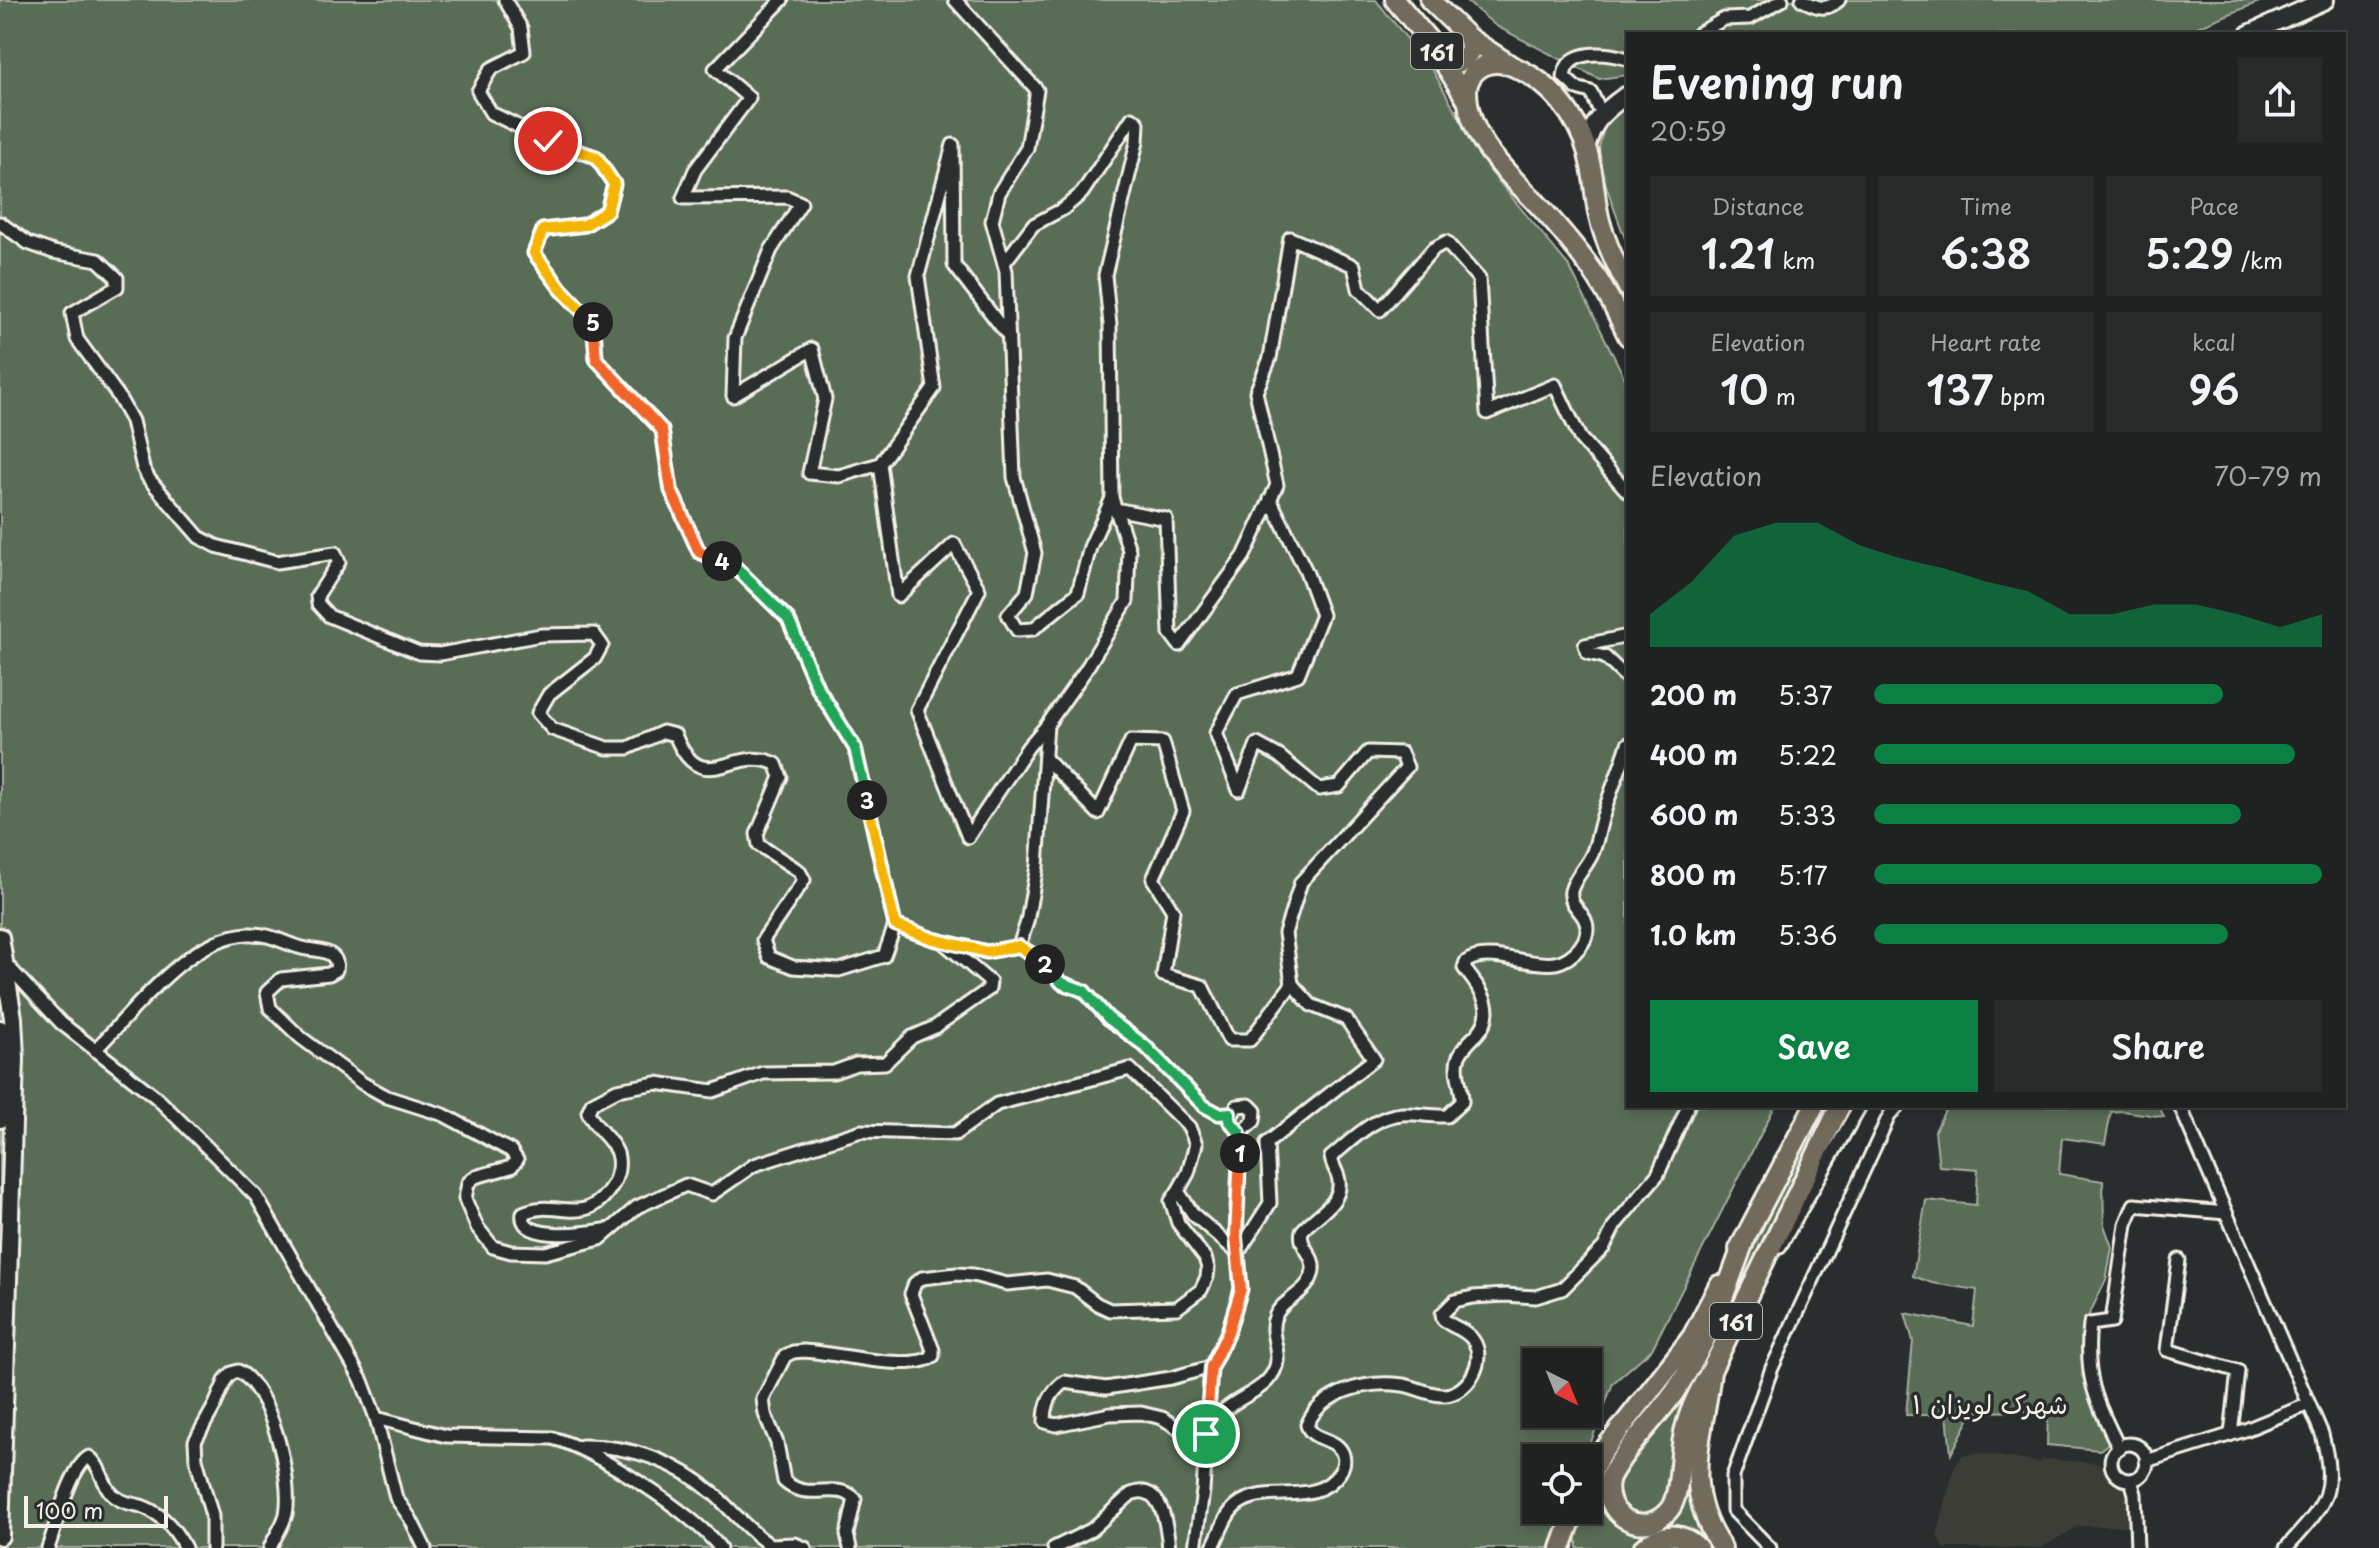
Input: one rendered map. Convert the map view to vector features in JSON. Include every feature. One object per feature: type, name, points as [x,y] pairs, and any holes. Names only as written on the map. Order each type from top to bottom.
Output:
[{"type":"main road","name":"161","points":[[1395,0],[1444,62],[1470,106]]},
{"type":"main road","name":"161","points":[[1430,0],[1469,38],[1509,64]]},
{"type":"main road","points":[[2253,32],[2325,0]]},
{"type":"main road","points":[[1444,62],[1464,60],[1470,51],[1469,38]]},
{"type":"main road","points":[[1626,283],[1599,219],[1586,148],[1559,99],[1509,64],[1481,66],[1472,75],[1467,89],[1479,135],[1497,163],[1541,208],[1587,263],[1626,332]]},
{"type":"main road","points":[[1573,120],[1626,96]]},
{"type":"main road","points":[[1586,148],[1594,124],[1602,112],[1626,97]]},
{"type":"main road","points":[[0,937],[6,964],[15,1058],[0,1536]]},
{"type":"main road","points":[[0,1029],[0,1119]]},
{"type":"main road","name":"161","points":[[1602,1452],[1692,1337],[1813,1108]]},
{"type":"main road","name":"161","points":[[1722,1548],[1710,1527],[1697,1482],[1698,1437],[1708,1400],[1711,1371],[1839,1108]]},
{"type":"main road","points":[[1711,1371],[1687,1421],[1673,1505],[1654,1522],[1640,1525],[1623,1519],[1610,1502],[1610,1477],[1674,1392],[1702,1347],[1720,1312],[1744,1241]]},
{"type":"main road","points":[[1561,1548],[1571,1524]]},
{"type":"main road","points":[[1572,1548],[1575,1524]]},
{"type":"main road","points":[[1643,1548],[1659,1536],[1675,1535],[1684,1537],[1698,1548]]},
{"type":"street","points":[[0,223],[28,243],[53,252],[98,260],[117,278],[117,287],[72,313],[77,339],[117,394],[132,421],[143,468],[149,479],[199,537],[216,546],[277,562],[335,553],[339,562],[317,596],[318,604],[329,616],[419,653],[440,654],[541,635],[594,634],[602,645],[595,658],[549,694],[538,713],[552,729],[607,748],[628,748],[663,732],[675,735],[690,762],[706,769],[762,758],[776,764],[781,777],[757,834],[759,845],[799,871],[804,880],[763,940],[769,957],[793,967],[839,970],[884,956],[895,925],[855,748],[817,687],[788,619],[734,566],[699,552],[671,490],[662,430],[596,359],[594,324],[561,289],[534,253],[543,230],[585,225],[607,211],[614,184],[596,157],[548,141],[491,113],[478,91],[491,69],[524,52],[521,28],[505,0]]},
{"type":"street","points":[[782,0],[715,69],[749,98],[695,170],[683,198],[787,197],[801,203],[771,250],[735,338],[733,396],[812,349],[825,399],[809,473],[839,476],[880,464],[934,388],[918,276],[953,145],[954,265],[1009,337]]},
{"type":"street","points":[[955,0],[1037,90],[1027,148],[999,193],[992,221],[1004,263],[1014,477],[1035,553],[1027,593],[1008,615],[1017,630],[1033,629],[1078,593],[1090,547],[1113,504]]},
{"type":"street","points":[[1701,32],[1724,19],[1750,18],[1782,0]]},
{"type":"street","points":[[1802,0],[1818,8],[1827,8],[1839,0]]},
{"type":"street","points":[[1598,107],[1591,92],[1568,82],[1564,77],[1565,70],[1570,62],[1594,53],[1626,58]]},
{"type":"street","points":[[880,464],[898,596],[954,544],[979,590],[917,710],[968,837],[1028,747],[1085,671],[1127,601],[1129,550],[1113,504],[1110,325],[1105,275],[1137,142],[1138,123],[1132,118],[1082,193],[1063,209],[1033,225],[1004,263]]},
{"type":"street","points":[[1113,504],[1166,519],[1170,633],[1179,645],[1244,556],[1277,485],[1256,392],[1270,358],[1290,238],[1354,266],[1359,289],[1380,310],[1433,249],[1446,242],[1479,279],[1487,413],[1555,385],[1580,438],[1626,490]]},
{"type":"street","points":[[1238,1253],[1270,1203],[1267,1143],[1374,1059],[1346,1019],[1311,1005],[1292,984],[1285,933],[1301,882],[1407,767],[1401,753],[1368,752],[1339,786],[1319,789],[1279,756],[1257,744],[1239,790],[1216,733],[1237,694],[1298,675],[1322,615],[1306,571],[1270,499]]},
{"type":"street","points":[[1626,636],[1585,645],[1588,653],[1605,657],[1626,677]]},
{"type":"street","points":[[1019,946],[1027,922],[1037,866],[1047,725]]},
{"type":"street","points":[[1045,758],[1098,813],[1131,741],[1163,742],[1183,811],[1153,879],[1173,911],[1163,975],[1202,986],[1229,1040],[1250,1040],[1292,984]]},
{"type":"street","points":[[1211,1367],[1190,1374],[1106,1388],[1064,1382],[1054,1390],[1045,1412],[1045,1422],[1056,1425],[1110,1414],[1141,1413],[1162,1418],[1196,1439],[1206,1434],[1227,1408],[1258,1389],[1276,1366],[1275,1315],[1307,1284],[1313,1267],[1309,1253],[1301,1243],[1302,1231],[1336,1199],[1340,1188],[1331,1157],[1375,1122],[1399,1114],[1447,1116],[1462,1102],[1456,1067],[1459,1055],[1481,1030],[1488,1010],[1483,992],[1464,968],[1466,962],[1480,955],[1526,962],[1558,962],[1568,959],[1581,946],[1585,920],[1577,912],[1571,890],[1593,853],[1626,752]]},
{"type":"street","points":[[895,925],[987,952],[1019,946],[1043,961],[1062,983],[1084,991],[1108,1018],[1145,1046],[1204,1106],[1219,1114],[1230,1113]]},
{"type":"street","points":[[95,1050],[178,965],[207,946],[249,934],[275,936],[301,948],[327,951],[335,958],[336,970],[329,974],[281,979],[267,992],[270,1008],[300,1037],[362,1083],[387,1097],[444,1115],[511,1151],[517,1160],[511,1167],[475,1177],[468,1183],[465,1199],[477,1227],[493,1247],[511,1252],[545,1253],[600,1239],[637,1207],[686,1185],[712,1194],[754,1165],[861,1131],[955,1134],[997,1104],[1130,1069],[1189,1127],[1196,1144],[1188,1173],[1171,1201],[1174,1216],[1205,1258],[1207,1277],[1201,1290],[1177,1308],[1110,1310],[1075,1287],[1047,1280],[1007,1284],[973,1275],[933,1276],[915,1283],[911,1294],[933,1350],[929,1360],[887,1361],[804,1351],[785,1356],[763,1399],[765,1414],[777,1443],[784,1481],[804,1492],[837,1491],[852,1495],[855,1499],[847,1534],[850,1548]]},
{"type":"street","points":[[611,1229],[558,1234],[533,1230],[524,1225],[522,1219],[523,1213],[531,1209],[562,1212],[586,1209],[612,1185],[617,1174],[618,1155],[591,1119],[588,1112],[592,1103],[617,1090],[656,1083],[713,1091],[763,1073],[834,1072],[856,1064],[885,1063],[912,1037],[935,1027],[989,989],[990,982],[979,971],[940,940]]},
{"type":"street","points":[[6,964],[61,1023],[157,1098],[256,1196],[362,1381],[376,1418],[396,1498],[425,1548]]},
{"type":"street","points":[[1195,1548],[1203,1491],[1211,1367],[1228,1332],[1241,1289],[1236,1237],[1240,1133],[1229,1120],[1230,1113],[1237,1106],[1249,1105],[1255,1111],[1254,1121],[1240,1133]]},
{"type":"street","points":[[1212,1548],[1236,1505],[1251,1498],[1312,1492],[1335,1478],[1342,1469],[1342,1451],[1335,1443],[1309,1431],[1307,1425],[1317,1411],[1332,1399],[1354,1386],[1369,1383],[1406,1385],[1441,1395],[1460,1390],[1474,1373],[1478,1352],[1470,1335],[1443,1319],[1446,1308],[1455,1301],[1473,1297],[1536,1297],[1562,1289],[1604,1247],[1615,1225],[1658,1174],[1687,1108]]},
{"type":"street","points":[[1753,1286],[1795,1222],[1859,1108]]},
{"type":"street","points":[[1770,1548],[1733,1510],[1733,1476],[1772,1368],[1889,1116],[1896,1108]]},
{"type":"street","points":[[2181,1108],[2322,1434],[2331,1469],[2323,1506],[2286,1548]]},
{"type":"street","points":[[1178,1191],[1193,1214],[1238,1253]]},
{"type":"street","points":[[2119,1448],[2094,1396],[2087,1356],[2090,1324],[2112,1321],[2126,1224],[2134,1205],[2226,1213]]},
{"type":"street","points":[[2179,1260],[2167,1350],[2238,1371],[2231,1434]]},
{"type":"street","points":[[212,1548],[212,1516],[196,1459],[195,1441],[226,1379],[238,1371],[251,1381],[266,1404],[286,1484],[286,1514],[270,1548]]},
{"type":"street","points":[[2146,1461],[2231,1434],[2309,1404]]},
{"type":"street","points":[[376,1418],[446,1436],[552,1438],[577,1447],[691,1518],[720,1548]]},
{"type":"street","points":[[2131,1445],[2142,1450],[2146,1461],[2144,1471],[2131,1480],[2120,1478],[2112,1469],[2112,1457],[2119,1448],[2131,1445]]},
{"type":"street","points":[[577,1447],[603,1446],[661,1460],[704,1485],[770,1545],[795,1544],[805,1548]]},
{"type":"street","points":[[48,1548],[71,1485],[83,1461],[89,1457],[117,1498],[154,1511],[174,1529],[185,1548]]},
{"type":"street","points":[[2131,1480],[2135,1494],[2137,1548]]},
{"type":"street","points":[[1054,1548],[1091,1530],[1131,1494],[1140,1491],[1148,1493],[1159,1504],[1167,1523],[1169,1548]]},
{"type":"shaded area","points":[[1979,1453],[2041,1463],[2042,1459],[2097,1463],[2123,1484],[2132,1498],[2132,1526],[2078,1526],[2041,1548],[1944,1548],[1937,1536],[1954,1468],[1963,1455]]},
{"type":"green space","points":[[0,0],[1376,0],[1433,71],[1489,170],[1569,266],[1626,381],[1626,1108],[1774,1108],[1652,1349],[1613,1383],[1602,1412],[1602,1348],[1522,1348],[1522,1428],[1596,1428],[1590,1444],[1522,1444],[1522,1524],[1561,1524],[1553,1548],[0,1548]]},
{"type":"green space","points":[[1465,0],[2264,0],[2185,32],[1626,32],[1626,75],[1599,79],[1496,26]]},
{"type":"green space","points":[[1626,106],[1626,241],[1599,155],[1605,128]]},
{"type":"green space","points":[[1821,1108],[1831,1108],[1770,1234],[1672,1495],[1655,1517],[1621,1512],[1612,1491],[1738,1280]]},
{"type":"green space","points":[[1946,1108],[2160,1108],[2164,1117],[2111,1112],[2105,1144],[2062,1138],[2059,1174],[2103,1181],[2104,1225],[2112,1247],[2106,1280],[2088,1317],[2082,1375],[2111,1441],[2100,1450],[2047,1445],[2048,1411],[1973,1412],[1951,1454],[1947,1415],[1906,1415],[1913,1341],[1905,1313],[1973,1326],[1977,1290],[1932,1283],[1913,1276],[1926,1200],[1976,1205],[1978,1169],[1939,1166],[1935,1131]]},
{"type":"green space","points":[[1691,1350],[1605,1498],[1654,1527],[1692,1438],[1716,1548],[1705,1548],[1696,1539],[1638,1548],[1577,1548],[1579,1524],[1602,1524],[1602,1469],[1629,1427]]},
{"type":"district","name":"شهرک لویزان ۱","points":[[1990,1403]]},
{"type":"route","points":[[548,141],[596,157],[614,184],[607,211],[585,225],[543,230],[534,253],[561,289],[594,324],[596,359],[662,430],[671,490],[699,552],[734,566],[788,619],[817,687],[855,748],[895,925],[933,939],[987,952],[1019,946],[1043,961],[1062,983],[1084,991],[1120,1030],[1145,1046],[1204,1106],[1219,1114],[1230,1113],[1229,1120],[1240,1133],[1236,1237],[1241,1289],[1228,1332],[1211,1367],[1206,1434]]}]
